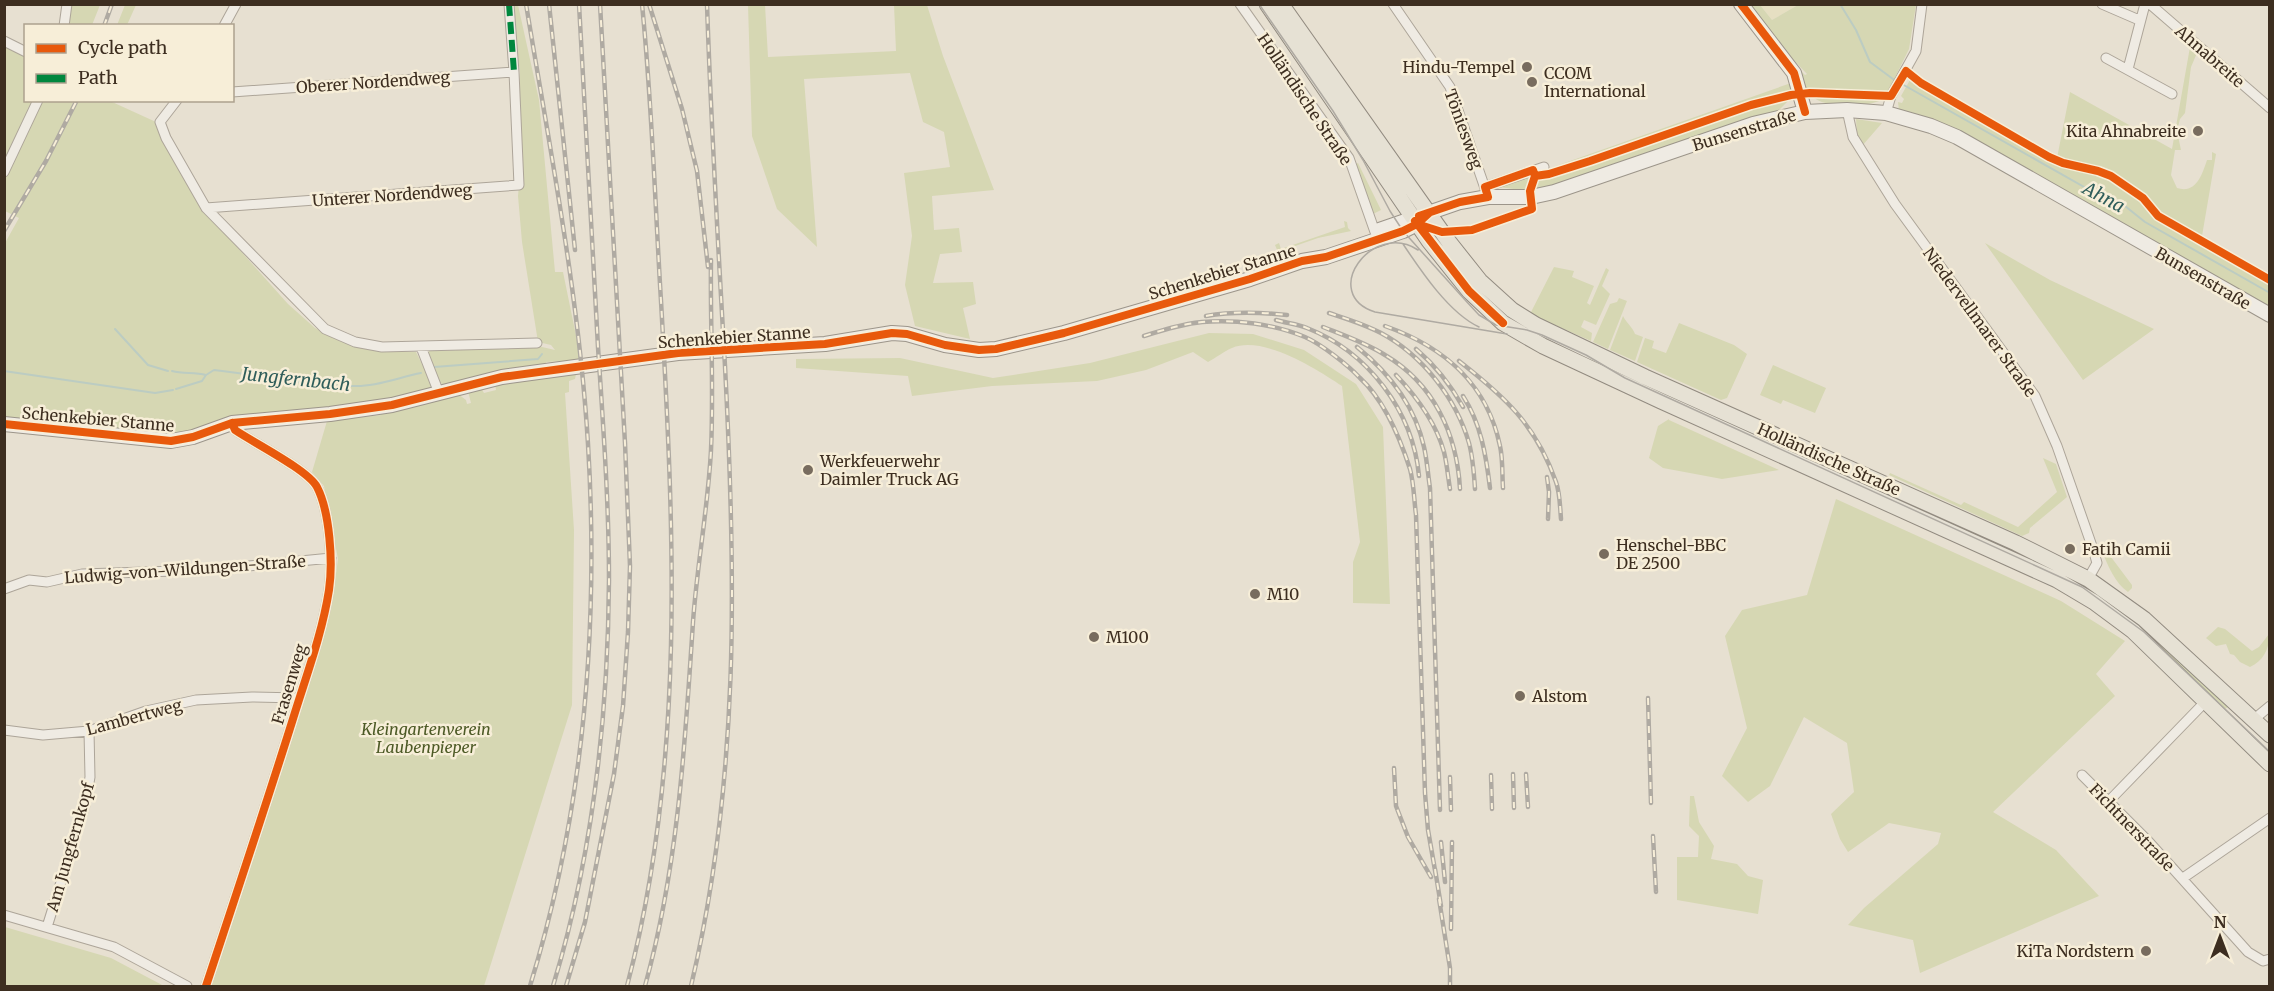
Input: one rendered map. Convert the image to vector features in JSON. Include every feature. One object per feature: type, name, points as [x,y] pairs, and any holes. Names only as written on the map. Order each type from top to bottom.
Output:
[{"type":"main road","name":"Holländische Straße","points":[[1267,4],[1415,222],[1469,291],[1497,318],[1517,333],[1661,401],[2057,580],[2094,602],[2133,631],[2270,764]]},
{"type":"main road","name":"Holländische Straße","points":[[1281,4],[1449,242],[1491,293],[1520,316],[1667,386],[2016,543],[2088,579],[2144,619],[2270,735]]},
{"type":"main road","points":[[2219,716],[2233,715],[2236,703]]},
{"type":"street","points":[[64,24],[67,4]]},
{"type":"street","points":[[225,24],[236,4]]},
{"type":"street","points":[[509,4],[514,72]]},
{"type":"street","name":"Holländische Straße","points":[[1240,4],[1349,159],[1375,232]]},
{"type":"street","name":"Töniesweg","points":[[1393,4],[1450,87],[1486,192]]},
{"type":"street","points":[[1741,4],[1794,73],[1805,112]]},
{"type":"street","points":[[1886,113],[1894,92],[1916,51],[1922,4]]},
{"type":"street","points":[[2102,4],[2139,20]]},
{"type":"street","points":[[2128,69],[2145,4]]},
{"type":"street","name":"Ahnabreite","points":[[2150,4],[2268,103]]},
{"type":"street","points":[[4,41],[24,51]]},
{"type":"street","points":[[2106,58],[2172,94]]},
{"type":"street","name":"Oberer Nordendweg","points":[[234,92],[514,72]]},
{"type":"street","name":"Unterer Nordendweg","points":[[206,208],[519,185],[514,72]]},
{"type":"street","points":[[4,172],[37,102]]},
{"type":"street","points":[[175,102],[160,122],[166,138],[206,208],[325,329],[335,335],[371,346],[421,347],[537,343]]},
{"type":"street","name":"Bunsenstraße","points":[[1486,192],[1517,198],[1545,195],[1753,124],[1805,112],[1847,110],[1886,113],[1931,126],[1963,140],[2270,315]]},
{"type":"street","name":"Niedervellmarer Straße","points":[[1847,110],[1853,137],[1895,204],[2035,396],[2056,446],[2097,562],[2088,579]]},
{"type":"street","name":"Bunsenstraße","points":[[1429,213],[1544,167]]},
{"type":"street","points":[[1415,222],[1429,213]]},
{"type":"street","name":"Schenkebier Stanne","points":[[1302,261],[1309,256],[1402,221],[1415,222]]},
{"type":"street","name":"Schenkebier Stanne","points":[[4,424],[171,441],[193,437],[232,423],[330,414],[392,405],[502,376],[678,353],[759,350],[825,344],[892,333],[908,334],[945,345],[979,350],[996,349],[1065,333],[1250,279],[1302,261],[1326,257],[1403,231],[1415,222]]},
{"type":"street","points":[[421,347],[439,393]]},
{"type":"street","points":[[254,443],[253,427],[259,420]]},
{"type":"street","name":"Frasenweg","points":[[206,987],[299,698],[328,591],[331,558],[328,528],[317,486],[307,475],[236,430],[232,423]]},
{"type":"street","name":"Ludwig-von-Wildungen-Straße","points":[[4,589],[29,580],[47,582],[82,574],[207,570],[331,558]]},
{"type":"street","name":"Lambertweg","points":[[4,730],[42,735],[89,731],[146,711],[196,700],[252,697],[299,698]]},
{"type":"street","points":[[2109,801],[2205,702]]},
{"type":"street","points":[[2253,720],[2270,706]]},
{"type":"street","name":"Am Jungfernkopf","points":[[47,927],[85,805],[90,777],[89,731]]},
{"type":"street","name":"Fichtnerstraße","points":[[2082,776],[2183,878],[2248,952],[2263,961],[2270,959]]},
{"type":"street","name":"Fichtnerstraße","points":[[2183,878],[2270,818]]},
{"type":"street","points":[[4,915],[114,947],[188,987]]},
{"type":"shaded area","points":[[1760,5],[1798,5],[1772,20]]},
{"type":"green space","points":[[65,5],[100,5],[92,24],[62,24]]},
{"type":"green space","points":[[125,5],[136,5],[127,24],[117,24]]},
{"type":"green space","points":[[510,5],[518,5],[539,100],[555,272],[563,272],[581,360],[546,362],[545,366],[444,385],[439,382],[429,355],[427,355],[429,351],[542,347],[555,350],[551,345],[538,342],[522,242],[516,127],[520,72]]},
{"type":"green space","points":[[748,5],[765,5],[768,57],[896,51],[894,5],[927,5],[943,56],[994,190],[932,196],[934,230],[959,228],[962,252],[940,254],[933,283],[973,282],[976,304],[963,308],[970,339],[915,326],[905,285],[912,236],[904,173],[950,167],[944,132],[923,122],[910,73],[804,79],[817,247],[777,209],[752,136]]},
{"type":"green space","points":[[1749,5],[1760,5],[1772,20],[1798,5],[1916,5],[1909,49],[1885,98],[1869,104],[1847,106],[1826,103],[1812,96],[1788,101],[1778,111],[1567,182],[1527,191],[1499,187],[1791,83],[1794,64],[1805,75],[1807,74],[1784,50]]},
{"type":"green space","points":[[4,40],[24,51],[24,102],[112,102],[156,122],[204,210],[288,304],[315,328],[331,336],[382,351],[416,352],[432,384],[430,390],[411,397],[176,433],[68,427],[56,422],[5,417],[5,243],[19,218],[5,211]]},
{"type":"green space","points":[[2190,47],[2197,53],[2191,67],[2185,113],[2180,119],[2177,131],[2181,150],[2175,150],[2171,175],[2177,188],[2184,189],[2194,186],[2207,160],[2212,160],[2212,152],[2216,154],[2202,236],[2159,214],[2136,190],[2112,174],[2057,158],[2070,92],[2172,149]]},
{"type":"green space","points":[[1911,78],[1919,85],[2017,142],[2062,165],[2110,178],[2134,193],[2157,218],[2269,283],[2269,311],[1899,111],[1898,102],[1902,103],[1904,99],[1901,96]]},
{"type":"green space","points":[[1856,119],[1882,123],[1862,146],[1857,136]]},
{"type":"green space","points":[[1358,163],[1381,210],[1373,214],[1356,164]]},
{"type":"green space","points":[[1344,221],[1347,222],[1351,231],[1318,238],[1278,252],[1275,245],[1279,243],[1281,249],[1345,227]]},
{"type":"green space","points":[[1985,243],[2050,280],[2154,329],[2083,380]]},
{"type":"green space","points":[[1554,267],[1574,271],[1572,277],[1594,286],[1587,303],[1590,305],[1606,268],[1609,270],[1602,286],[1610,294],[1596,325],[1584,320],[1581,327],[1592,333],[1591,341],[1530,314]]},
{"type":"green space","points":[[1619,298],[1627,301],[1608,349],[1593,342],[1610,304],[1617,302]]},
{"type":"green space","points":[[1623,316],[1635,334],[1643,337],[1635,361],[1610,350]]},
{"type":"green space","points":[[1679,323],[1734,345],[1747,354],[1727,398],[1721,400],[1637,362],[1645,338],[1654,341],[1652,348],[1666,353]]},
{"type":"green space","points":[[1209,333],[1253,334],[1304,350],[1356,384],[1383,427],[1390,604],[1353,603],[1353,562],[1360,542],[1342,386],[1304,363],[1274,350],[1245,345],[1229,349],[1208,362],[1193,352],[1146,370],[1097,381],[992,386],[912,396],[908,376],[796,368],[796,359],[900,358],[993,378],[1090,363]]},
{"type":"green space","points":[[1773,365],[1826,388],[1815,413],[1783,400],[1781,404],[1760,395]]},
{"type":"green space","name":"Kleingartenverein Laubenpieper","points":[[576,374],[575,379],[569,381],[569,392],[565,393],[574,530],[572,705],[484,986],[210,986],[265,822],[325,629],[335,581],[338,559],[324,486],[312,472],[327,421],[381,415],[381,413],[458,394],[466,400],[467,404],[471,403],[468,391],[481,388],[484,393],[496,390],[495,384]]},
{"type":"green space","points":[[1664,390],[2064,570],[2116,603],[2228,707],[2223,710],[2111,608],[1661,397]]},
{"type":"green space","points":[[1669,419],[1779,470],[1722,479],[1663,468],[1649,458],[1658,426]]},
{"type":"green space","points":[[2043,458],[2056,464],[2067,497],[2030,528],[2029,533],[2022,536],[1889,475],[1890,473],[1961,505],[1964,502],[2018,527],[2057,492]]},
{"type":"green space","points":[[1836,499],[2061,601],[2125,641],[2096,674],[2115,696],[1993,812],[2056,850],[2099,896],[1920,973],[1913,940],[1848,925],[1864,908],[1938,844],[1941,833],[1889,823],[1848,852],[1840,839],[1831,814],[1854,792],[1847,743],[1804,717],[1770,786],[1748,802],[1722,776],[1747,728],[1725,636],[1742,610],[1807,595]]},
{"type":"green space","points":[[2102,551],[2108,553],[2132,585],[2128,592],[2109,568]]},
{"type":"green space","points":[[2218,627],[2225,629],[2252,651],[2259,647],[2269,634],[2265,653],[2250,667],[2240,662],[2230,654],[2226,644],[2216,646],[2206,638]]},
{"type":"green space","points":[[1690,796],[1694,796],[1699,822],[1714,846],[1711,859],[1737,864],[1748,876],[1763,880],[1758,914],[1677,900],[1677,857],[1698,857],[1699,836],[1689,826]]},
{"type":"green space","points":[[5,927],[111,958],[164,986],[5,986]]},
{"type":"waterway","name":"Ahna","points":[[1840,4],[1856,30],[1870,62],[1897,82]]},
{"type":"waterway","name":"Ahna","points":[[1902,84],[2093,192],[2120,202],[2145,222],[2270,293]]},
{"type":"waterway","name":"Jungfernbach","points":[[115,329],[148,365],[168,371]]},
{"type":"waterway","name":"Jungfernbach","points":[[434,367],[538,359],[542,354]]},
{"type":"waterway","name":"Jungfernbach","points":[[172,371],[206,375],[214,370],[339,386],[365,386],[421,373]]},
{"type":"waterway","points":[[4,371],[155,393],[173,390]]},
{"type":"waterway","points":[[176,389],[202,381],[206,375]]},
{"type":"tram line","points":[[1259,4],[1333,111],[1403,231],[1479,315],[1496,325],[1542,335],[1586,355],[1625,378],[2082,587],[2144,632],[2270,752]]},
{"type":"tram line","points":[[1418,250],[1401,243],[1384,244],[1369,252],[1358,263],[1352,277],[1352,290],[1359,303],[1375,312],[1507,334]]},
{"type":"tram line","points":[[1403,244],[1447,302],[1468,321],[1479,327]]},
{"type":"railway","points":[[105,24],[112,4]]},
{"type":"railway","points":[[526,4],[571,278],[584,389],[591,512],[589,649],[575,786],[548,920],[530,986]]},
{"type":"railway","points":[[549,4],[575,250]]},
{"type":"railway","points":[[553,986],[578,886],[596,785],[608,631],[607,492],[579,4]]},
{"type":"railway","points":[[566,986],[585,922],[614,774],[623,706],[628,632],[630,566],[625,443],[600,4]]},
{"type":"railway","points":[[627,986],[646,902],[659,817],[667,732],[671,646],[672,560],[666,387],[651,116],[642,4]]},
{"type":"railway","points":[[649,4],[682,109],[697,171],[708,267]]},
{"type":"railway","points":[[691,986],[707,909],[719,832],[731,678],[729,444],[707,4]]},
{"type":"railway","points":[[4,231],[46,161],[76,102]]},
{"type":"railway","points":[[645,986],[673,851],[687,714],[695,601],[710,472],[711,260]]},
{"type":"railway","points":[[1206,316],[1246,312],[1287,315]]},
{"type":"railway","points":[[1329,313],[1368,327],[1396,342],[1435,379],[1456,410],[1463,426],[1469,443],[1475,489]]},
{"type":"railway","points":[[1276,320],[1303,327],[1329,339],[1368,368],[1384,387],[1408,429],[1419,476]]},
{"type":"railway","points":[[1144,336],[1187,324],[1215,321],[1241,322],[1293,332],[1319,345],[1349,367],[1369,387],[1391,420],[1410,469],[1414,492],[1425,793],[1428,830],[1436,876]]},
{"type":"railway","points":[[1385,326],[1426,345],[1444,357],[1460,370],[1473,386],[1494,424],[1501,451],[1503,488]]},
{"type":"railway","points":[[1323,327],[1378,351],[1417,380],[1440,412],[1448,430],[1454,449],[1460,489]]},
{"type":"railway","points":[[1357,347],[1379,367],[1399,391],[1420,432],[1425,452],[1430,488],[1440,810]]},
{"type":"railway","points":[[1416,349],[1442,376],[1463,407]]},
{"type":"railway","points":[[1459,361],[1505,400],[1529,428],[1556,482],[1561,519]]},
{"type":"railway","points":[[1396,375],[1431,420],[1444,452],[1450,489]]},
{"type":"railway","points":[[1463,396],[1482,440],[1490,488]]},
{"type":"railway","points":[[1547,477],[1548,519]]},
{"type":"railway","points":[[1648,698],[1651,803]]},
{"type":"railway","points":[[1394,768],[1396,806],[1408,837],[1431,877]]},
{"type":"railway","points":[[1513,774],[1514,808]]},
{"type":"railway","points":[[1526,774],[1528,807]]},
{"type":"railway","points":[[1491,775],[1492,809]]},
{"type":"railway","points":[[1450,777],[1451,810]]},
{"type":"railway","points":[[1653,836],[1656,892]]},
{"type":"railway","points":[[1441,842],[1445,882]]},
{"type":"railway","points":[[1451,929],[1452,842]]},
{"type":"railway","points":[[1435,869],[1441,906]]},
{"type":"railway","points":[[1439,899],[1450,968],[1450,986]]},
{"type":"marked path","points":[[509,4],[514,72]]},
{"type":"cycle path","points":[[1741,4],[1794,73],[1805,112]]},
{"type":"cycle path","points":[[1535,176],[1590,161],[1751,105],[1791,95],[1810,93],[1891,96],[1906,71],[1921,83],[2049,157],[2111,176],[2143,198],[2158,216],[2270,280]]},
{"type":"cycle path","points":[[1417,224],[1442,232],[1472,230],[1532,209],[1530,191],[1535,176],[1533,170],[1485,187],[1488,197],[1460,202],[1419,216]]},
{"type":"cycle path","points":[[4,424],[171,441],[193,437],[232,423],[330,414],[392,405],[502,377],[678,353],[825,344],[892,333],[907,334],[945,345],[979,350],[996,349],[1064,333],[1250,279],[1302,261],[1326,257],[1403,231],[1417,224],[1429,213]]},
{"type":"cycle path","points":[[1415,221],[1469,291],[1503,323]]},
{"type":"cycle path","points":[[206,986],[313,657],[326,607],[330,579],[328,523],[317,487],[312,480],[292,465],[235,430],[232,423]]},
{"type":"place","name":"Hindu-Tempel","points":[[1527,67]]},
{"type":"place","name":"CCOM International","points":[[1532,82]]},
{"type":"place","name":"Kita Ahnabreite","points":[[2198,131]]},
{"type":"place","name":"Werkfeuerwehr Daimler Truck AG","points":[[808,470]]},
{"type":"place","name":"Fatih Camii","points":[[2070,549]]},
{"type":"place","name":"Henschel-BBC DE 2500","points":[[1604,554]]},
{"type":"place","name":"M10","points":[[1255,594]]},
{"type":"place","name":"M100","points":[[1094,637]]},
{"type":"place","name":"Alstom","points":[[1520,696]]},
{"type":"place","name":"KiTa Nordstern","points":[[2146,951]]}]
